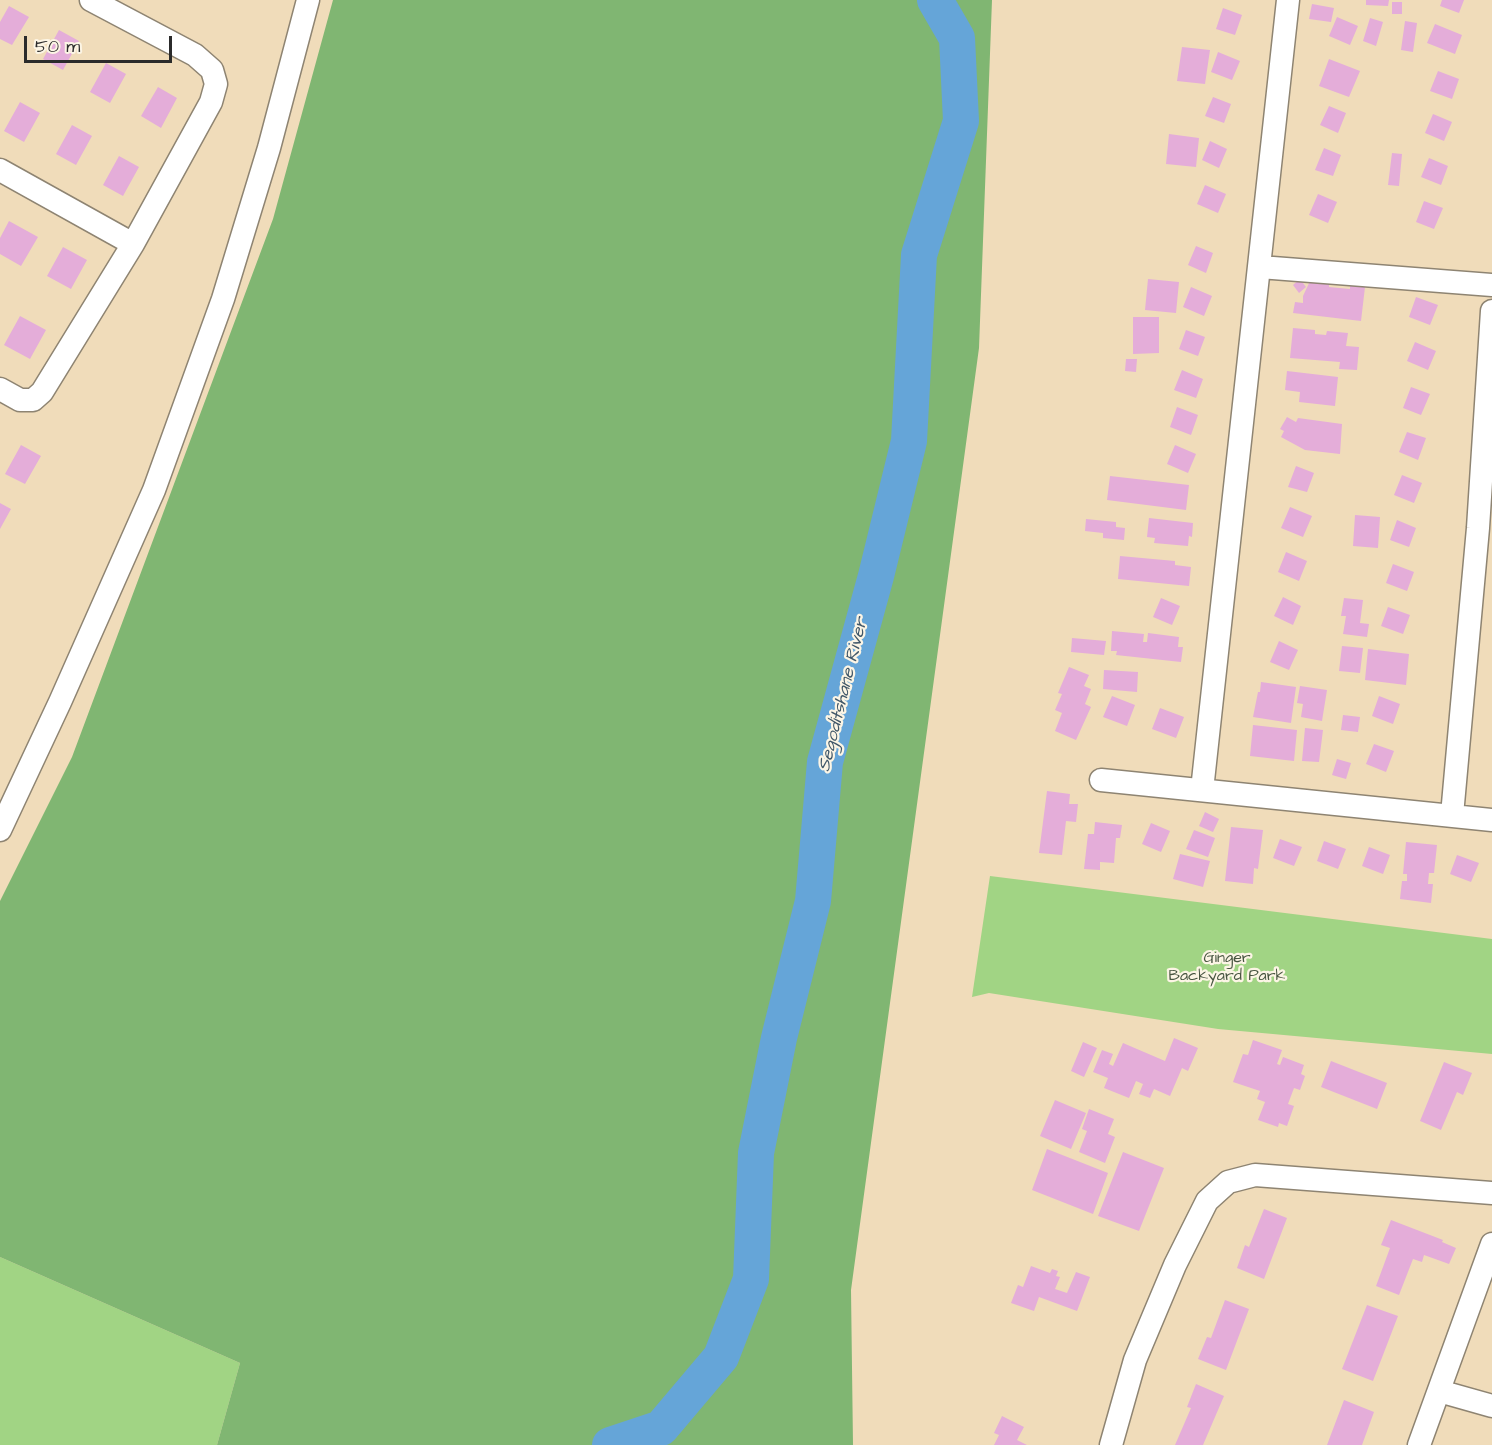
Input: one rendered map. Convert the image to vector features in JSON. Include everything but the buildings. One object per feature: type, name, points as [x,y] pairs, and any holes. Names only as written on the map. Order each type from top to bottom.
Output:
[{"type":"street","points":[[1,392],[20,400],[33,400],[42,392],[133,244],[211,102],[216,84],[212,70],[195,55],[91,0]]},
{"type":"street","points":[[0,830],[60,702],[154,490],[223,299],[269,148],[308,0]]},
{"type":"street","points":[[1202,790],[1288,0]]},
{"type":"street","points":[[0,170],[133,244]]},
{"type":"street","points":[[1260,267],[1492,285]]},
{"type":"street","points":[[1452,815],[1485,529],[1492,311]]},
{"type":"street","points":[[1101,780],[1492,820]]},
{"type":"street","points":[[1111,1445],[1135,1360],[1175,1265],[1207,1201],[1228,1182],[1255,1175],[1492,1193]]},
{"type":"street","points":[[1419,1445],[1492,1244]]},
{"type":"street","points":[[1439,1391],[1492,1406]]},
{"type":"green space","points":[[333,0],[992,0],[979,348],[851,1290],[853,1445],[217,1445],[240,1363],[0,1257],[0,901],[72,757],[273,219]]},
{"type":"green space","name":"Ginger Backyard Park","points":[[990,876],[1492,939],[1492,1054],[1218,1029],[989,993],[972,997]]},
{"type":"green space","points":[[0,1257],[240,1363],[217,1445],[0,1445]]},
{"type":"waterway","name":"Segoditshane River","points":[[610,1445],[661,1428],[721,1357],[751,1279],[756,1153],[779,1038],[813,901],[825,762],[876,576],[909,441],[919,255],[961,121],[957,38],[935,0]]}]
